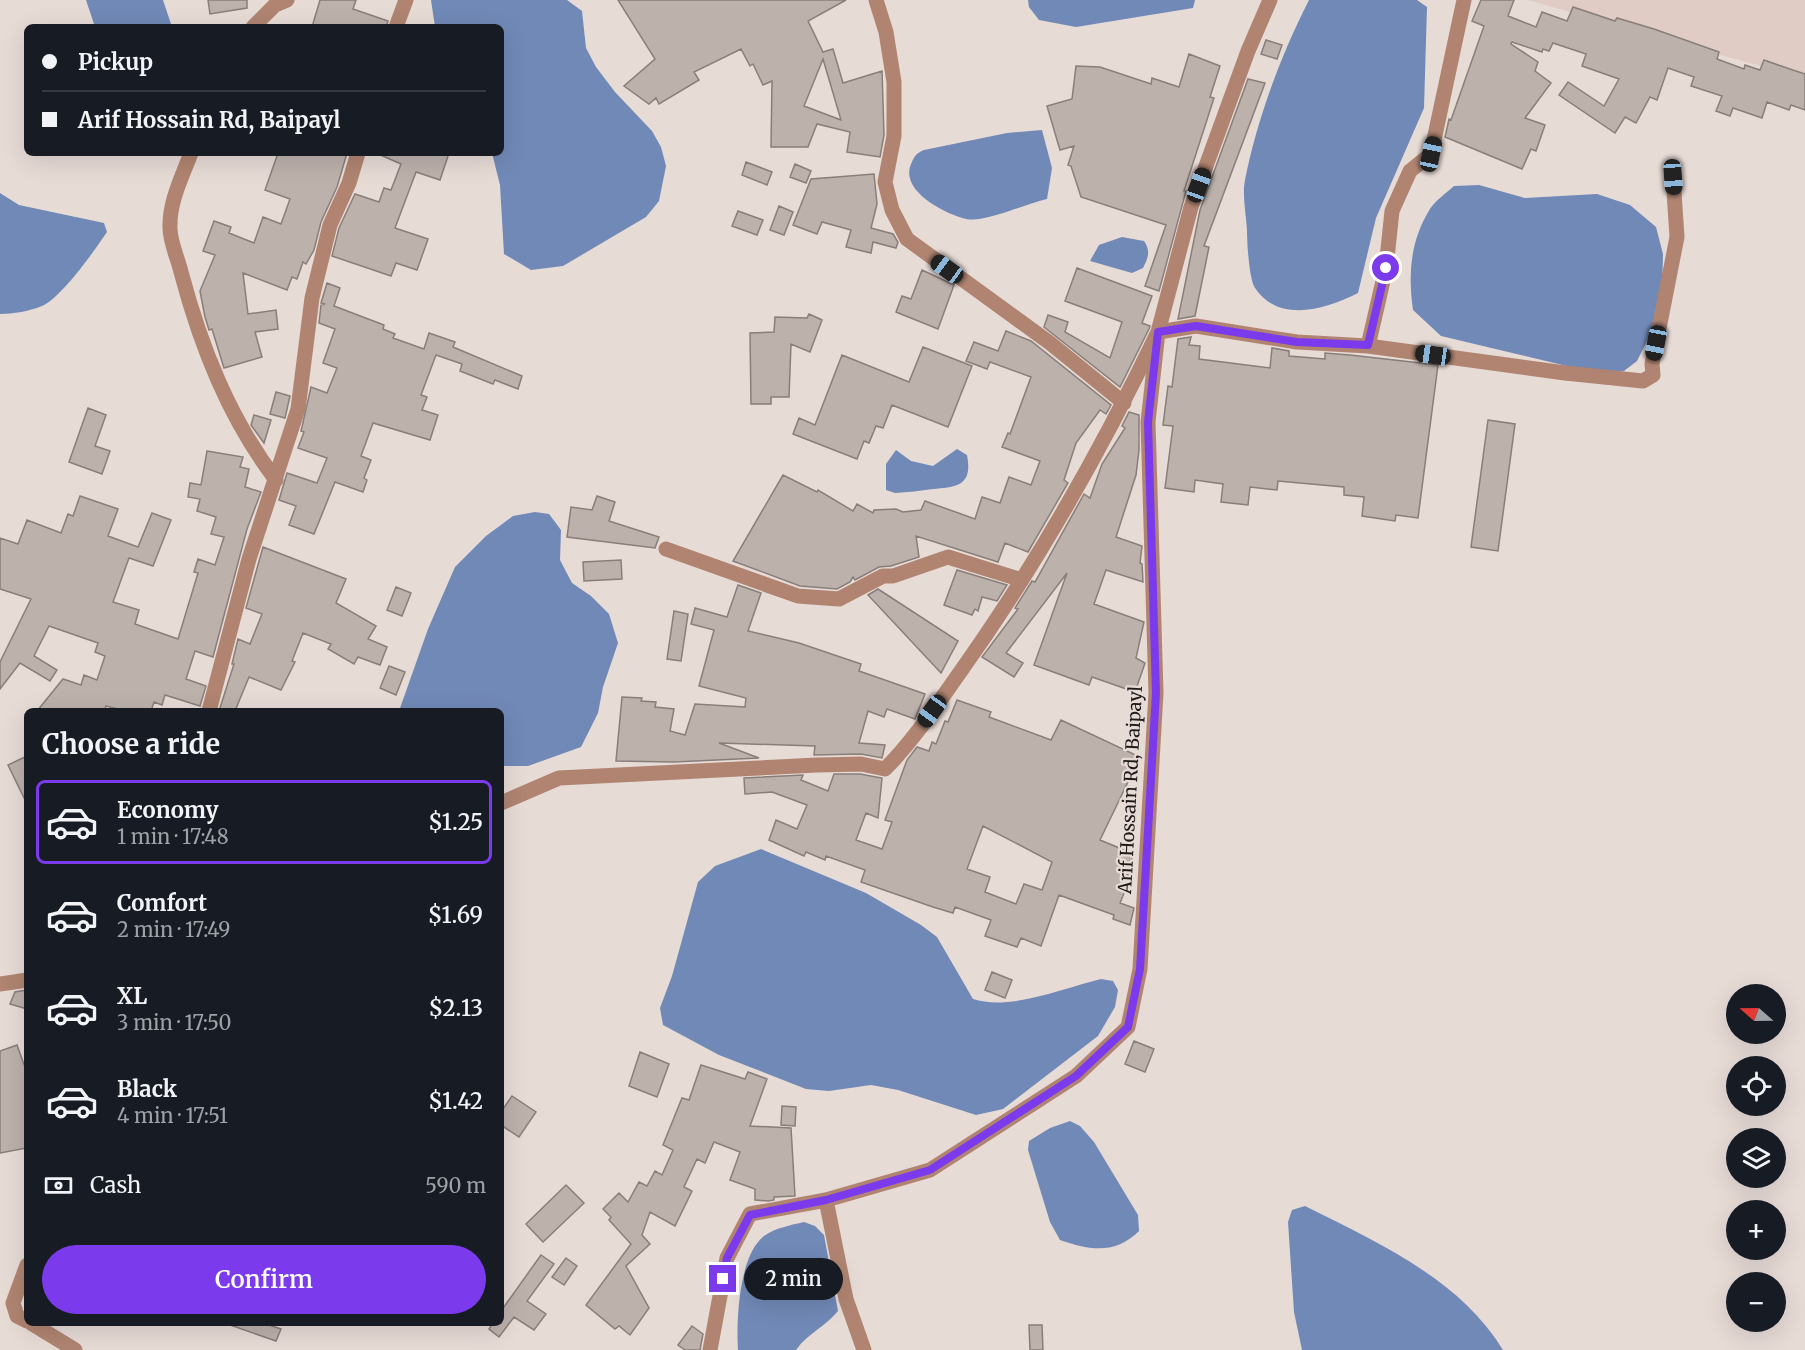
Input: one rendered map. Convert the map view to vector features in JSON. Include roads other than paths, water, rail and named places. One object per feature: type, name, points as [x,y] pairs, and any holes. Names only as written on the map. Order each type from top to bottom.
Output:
[{"type":"street","points":[[256,24],[275,5],[287,0]]},
{"type":"street","points":[[397,24],[406,0]]},
{"type":"street","points":[[876,0],[886,32],[894,82],[894,136],[885,182],[892,210],[907,239],[1050,343],[1124,403]]},
{"type":"street","name":"Arif Hossain Rd, Baipayl","points":[[710,1350],[727,1258],[750,1215],[826,1200],[930,1170],[1076,1076],[1128,1027],[1140,969],[1156,693],[1148,422],[1158,332],[1191,207],[1248,51],[1270,0]]},
{"type":"street","points":[[1368,345],[1386,268],[1392,212],[1410,171],[1431,154],[1464,0]]},
{"type":"street","points":[[189,156],[175,194],[170,229],[172,239],[187,293],[216,379],[249,443],[276,480]]},
{"type":"street","points":[[210,708],[249,560],[298,409],[312,298],[330,225],[349,183],[357,156]]},
{"type":"street","points":[[504,802],[559,778],[817,765],[861,764],[885,769],[907,746],[994,624],[1022,580],[1079,487],[1124,403],[1158,332],[1196,326],[1297,342],[1368,345],[1565,373],[1643,381],[1653,375],[1652,364],[1677,237],[1673,177]]},
{"type":"street","points":[[666,549],[798,596],[831,599],[850,595],[883,576],[893,576],[948,557],[1022,580]]},
{"type":"street","points":[[0,984],[24,980]]},
{"type":"street","points":[[826,1200],[846,1299],[864,1350]]},
{"type":"street","points":[[24,1273],[13,1303],[17,1316],[24,1320]]},
{"type":"street","points":[[36,1326],[75,1350]]},
{"type":"water","points":[[86,0],[163,0],[171,24],[94,24]]},
{"type":"water","points":[[431,0],[567,0],[582,11],[586,48],[596,67],[615,92],[652,131],[661,147],[666,166],[659,201],[646,217],[563,266],[531,270],[504,254],[500,185],[493,156],[504,156],[504,24],[435,24]]},
{"type":"water","points":[[1028,0],[1195,0],[1193,8],[1076,27],[1039,20],[1029,7]]},
{"type":"water","points":[[1309,0],[1417,0],[1427,7],[1424,108],[1376,218],[1358,293],[1318,308],[1290,310],[1265,299],[1253,283],[1248,251],[1244,186],[1256,134],[1271,88]]},
{"type":"water","points":[[1042,130],[1052,168],[1047,199],[993,216],[974,220],[966,219],[936,206],[917,191],[911,182],[909,172],[912,162],[916,154],[924,150],[1007,133]]},
{"type":"water","points":[[1479,185],[1525,198],[1597,194],[1630,205],[1656,227],[1663,254],[1662,291],[1651,333],[1637,361],[1624,371],[1606,372],[1571,367],[1441,336],[1413,310],[1412,258],[1423,221],[1435,203],[1454,186]]},
{"type":"water","points":[[0,193],[19,205],[104,223],[107,232],[77,273],[58,294],[42,306],[16,313],[0,314]]},
{"type":"water","points":[[1122,237],[1144,241],[1148,254],[1143,268],[1132,273],[1090,261],[1099,245]]},
{"type":"water","points":[[957,449],[967,455],[968,473],[965,479],[956,486],[895,493],[886,490],[886,464],[896,450],[911,461],[933,466]]},
{"type":"water","points":[[535,512],[549,514],[561,530],[560,560],[572,583],[591,596],[609,614],[618,643],[603,687],[598,713],[581,747],[528,766],[504,766],[504,708],[400,708],[428,629],[455,567],[486,536],[513,516]]},
{"type":"water","points":[[761,849],[866,893],[921,925],[937,937],[973,999],[988,1002],[1020,1000],[1101,979],[1113,981],[1118,990],[1115,1007],[1098,1036],[1003,1109],[976,1115],[898,1090],[871,1085],[829,1091],[806,1089],[719,1055],[663,1025],[660,1008],[672,976],[698,882],[715,866]]},
{"type":"water","points":[[1070,1121],[1080,1126],[1094,1142],[1138,1215],[1139,1231],[1121,1244],[1091,1248],[1060,1240],[1050,1222],[1028,1150],[1029,1141],[1050,1128]]},
{"type":"water","points":[[1305,1206],[1388,1249],[1440,1283],[1485,1325],[1503,1350],[1302,1350],[1294,1312],[1288,1222],[1292,1210]]},
{"type":"water","points":[[804,1222],[815,1226],[824,1235],[838,1311],[796,1350],[738,1350],[741,1289],[749,1258],[756,1245],[768,1233]]}]
